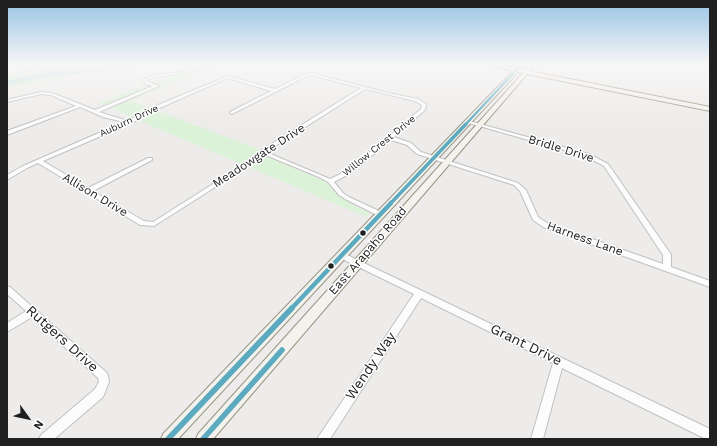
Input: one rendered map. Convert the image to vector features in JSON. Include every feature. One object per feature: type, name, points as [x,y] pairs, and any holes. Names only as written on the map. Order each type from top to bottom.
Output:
[{"type":"main road","name":"East Arapaho Road","points":[[168,439],[502,85]]},
{"type":"main road","name":"East Arapaho Road","points":[[203,439],[515,85]]},
{"type":"main road","points":[[604,85],[710,109]]},
{"type":"main road","points":[[610,85],[710,106]]},
{"type":"main road","points":[[400,193],[421,191]]},
{"type":"street","points":[[95,112],[158,86],[154,85]]},
{"type":"street","name":"Auburn Drive","points":[[7,178],[38,161],[210,85]]},
{"type":"street","name":"Auburn Drive","points":[[255,85],[276,91]]},
{"type":"street","name":"Willow Crest Drive","points":[[276,91],[288,85]]},
{"type":"street","name":"Willow Crest Drive","points":[[330,181],[349,172],[423,110],[424,105],[416,100],[352,85]]},
{"type":"street","name":"Meadowgate Drive","points":[[154,224],[248,164],[262,152],[364,88]]},
{"type":"street","points":[[232,113],[276,91]]},
{"type":"street","points":[[7,101],[41,93],[55,95],[95,112],[128,122]]},
{"type":"street","points":[[7,133],[80,106]]},
{"type":"street","name":"Bridle Drive","points":[[467,122],[587,155],[606,165],[667,255],[667,269]]},
{"type":"street","name":"Harness Lane","points":[[390,138],[409,144],[419,152],[516,184],[523,190],[535,218],[546,225],[710,284]]},
{"type":"street","points":[[262,152],[321,176],[330,181],[341,194],[347,198],[379,214]]},
{"type":"street","points":[[88,191],[150,159]]},
{"type":"street","name":"Allison Drive","points":[[38,161],[142,223],[154,224]]},
{"type":"street","name":"Grant Drive","points":[[342,255],[419,294],[710,435]]},
{"type":"street","name":"Rutgers Drive","points":[[7,289],[103,376],[104,382],[99,393],[45,439]]},
{"type":"street","name":"Wendy Way","points":[[323,439],[419,294]]},
{"type":"street","points":[[7,328],[32,312]]},
{"type":"street","points":[[537,439],[559,361]]},
{"type":"green space","points":[[7,85],[25,85],[7,88]]},
{"type":"green space","points":[[146,85],[170,85],[131,101],[261,150],[257,153],[323,180],[350,204],[370,213],[366,217],[98,103]]},
{"type":"transit line","points":[[168,439],[502,85]]},
{"type":"transit line","points":[[203,439],[282,350]]}]
